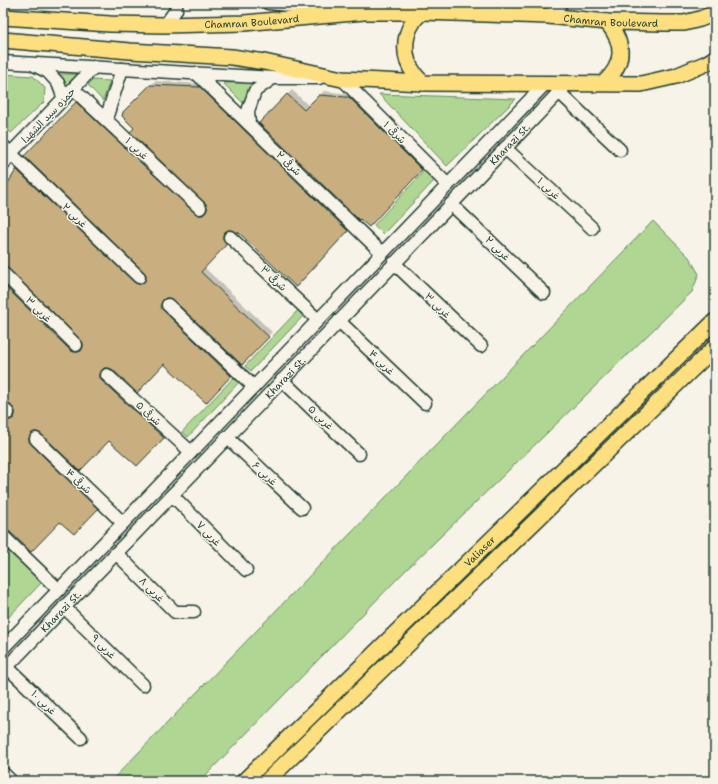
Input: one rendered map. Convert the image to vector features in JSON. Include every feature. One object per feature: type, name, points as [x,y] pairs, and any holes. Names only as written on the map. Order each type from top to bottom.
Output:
[{"type":"main road","name":"Chamran Boulevard","points":[[3,16],[110,24],[165,25],[244,23],[364,12],[387,8],[422,12],[548,16],[607,22],[684,23],[715,13]]},
{"type":"main road","points":[[422,12],[413,22],[407,34],[405,48],[407,61],[413,73],[422,83]]},
{"type":"main road","points":[[604,83],[612,75],[618,64],[620,53],[619,41],[614,30],[607,22]]},
{"type":"main road","points":[[3,40],[232,57],[264,62],[342,79],[422,83],[545,84],[563,88],[604,83],[641,84],[676,76],[715,58]]},
{"type":"main road","name":"Valiaser","points":[[244,781],[715,321]]},
{"type":"main road","name":"Valiaser","points":[[267,781],[715,347]]},
{"type":"street","points":[[165,25],[176,10],[176,3]]},
{"type":"street","points":[[268,3],[364,12]]},
{"type":"street","points":[[548,16],[557,9],[561,3]]},
{"type":"street","points":[[3,62],[273,78],[342,79]]},
{"type":"street","points":[[31,63],[48,72],[58,83],[64,99]]},
{"type":"street","name":"حمزه سید الشهدا","points":[[3,165],[7,149],[64,99],[94,67]]},
{"type":"street","points":[[106,119],[122,69]]},
{"type":"street","name":"۲ شرقی","points":[[196,73],[382,253]]},
{"type":"street","points":[[249,124],[248,111],[256,91],[273,78]]},
{"type":"street","name":"۱ شرقی","points":[[342,79],[448,184]]},
{"type":"street","name":"Kharazi St.","points":[[3,648],[545,84]]},
{"type":"street","points":[[563,88],[620,150]]},
{"type":"street","name":"Kharazi St.","points":[[5,669],[563,88]]},
{"type":"street","name":"۱ غربی","points":[[73,89],[200,208]]},
{"type":"street","name":"۱ غربی","points":[[505,148],[592,228]]},
{"type":"street","name":"۲ غربی","points":[[7,149],[139,277]]},
{"type":"street","name":"۲ غربی","points":[[451,204],[544,293]]},
{"type":"street","name":"۳ شرقی","points":[[230,237],[318,320]]},
{"type":"street","name":"۳ غربی","points":[[394,263],[481,346]]},
{"type":"street","name":"۳ غربی","points":[[3,273],[76,345]]},
{"type":"street","points":[[168,305],[254,387]]},
{"type":"street","name":"۴ غربی","points":[[339,321],[425,402]]},
{"type":"street","name":"۵ شرقی","points":[[108,375],[191,452]]},
{"type":"street","name":"۵ غربی","points":[[282,380],[359,454]]},
{"type":"street","name":"۶ غربی","points":[[221,421],[230,435],[302,508]]},
{"type":"street","name":"۴ شرقی","points":[[36,439],[123,523]]},
{"type":"street","name":"۷ غربی","points":[[172,495],[246,570]]},
{"type":"street","points":[[3,536],[59,590]]},
{"type":"street","name":"۸ غربی","points":[[116,553],[175,612],[194,612]]},
{"type":"street","points":[[92,555],[103,566]]},
{"type":"street","name":"۹ غربی","points":[[64,607],[143,685]]},
{"type":"street","name":"۱۰ غربی","points":[[5,669],[81,738]]},
{"type":"street","points":[[3,773],[11,781]]},
{"type":"green space","points":[[3,74],[33,76],[45,88],[44,102],[11,133],[3,125]]},
{"type":"green space","points":[[57,74],[80,74],[65,88]]},
{"type":"green space","points":[[93,80],[110,81],[103,101],[88,85]]},
{"type":"green space","points":[[254,82],[245,105],[223,83]]},
{"type":"green space","points":[[379,94],[516,99],[447,166]]},
{"type":"green space","points":[[425,170],[435,180],[383,234],[374,225]]},
{"type":"green space","points":[[653,221],[689,257],[699,274],[692,292],[403,573],[200,781],[111,781]]},
{"type":"green space","points":[[299,309],[305,314],[251,371],[245,366]]},
{"type":"green space","points":[[235,376],[240,381],[188,437],[182,432]]},
{"type":"green space","points":[[3,543],[43,581],[3,623]]},
{"type":"building","points":[[150,85],[200,87],[348,231],[296,287],[238,232],[228,230],[225,232],[223,239],[227,244],[201,272],[269,337],[242,365],[173,300],[166,298],[163,300],[161,307],[163,310],[231,376],[206,403],[164,364],[137,393],[112,369],[104,368],[100,374],[102,381],[164,438],[137,466],[109,441],[80,471],[41,434],[34,432],[31,434],[29,441],[31,444],[98,509],[74,534],[60,522],[31,552],[3,525],[3,419],[10,420],[14,418],[15,411],[8,402],[3,401],[3,284],[71,351],[81,351],[83,343],[8,268],[3,266],[3,191],[17,170],[134,282],[141,284],[144,282],[146,275],[144,272],[24,156],[76,102],[195,213],[203,215],[207,210],[205,203],[130,132],[134,128],[122,116],[123,112]]},
{"type":"building","points":[[287,94],[304,110],[319,95],[349,97],[422,170],[369,227],[360,219],[359,220],[259,123]]}]
